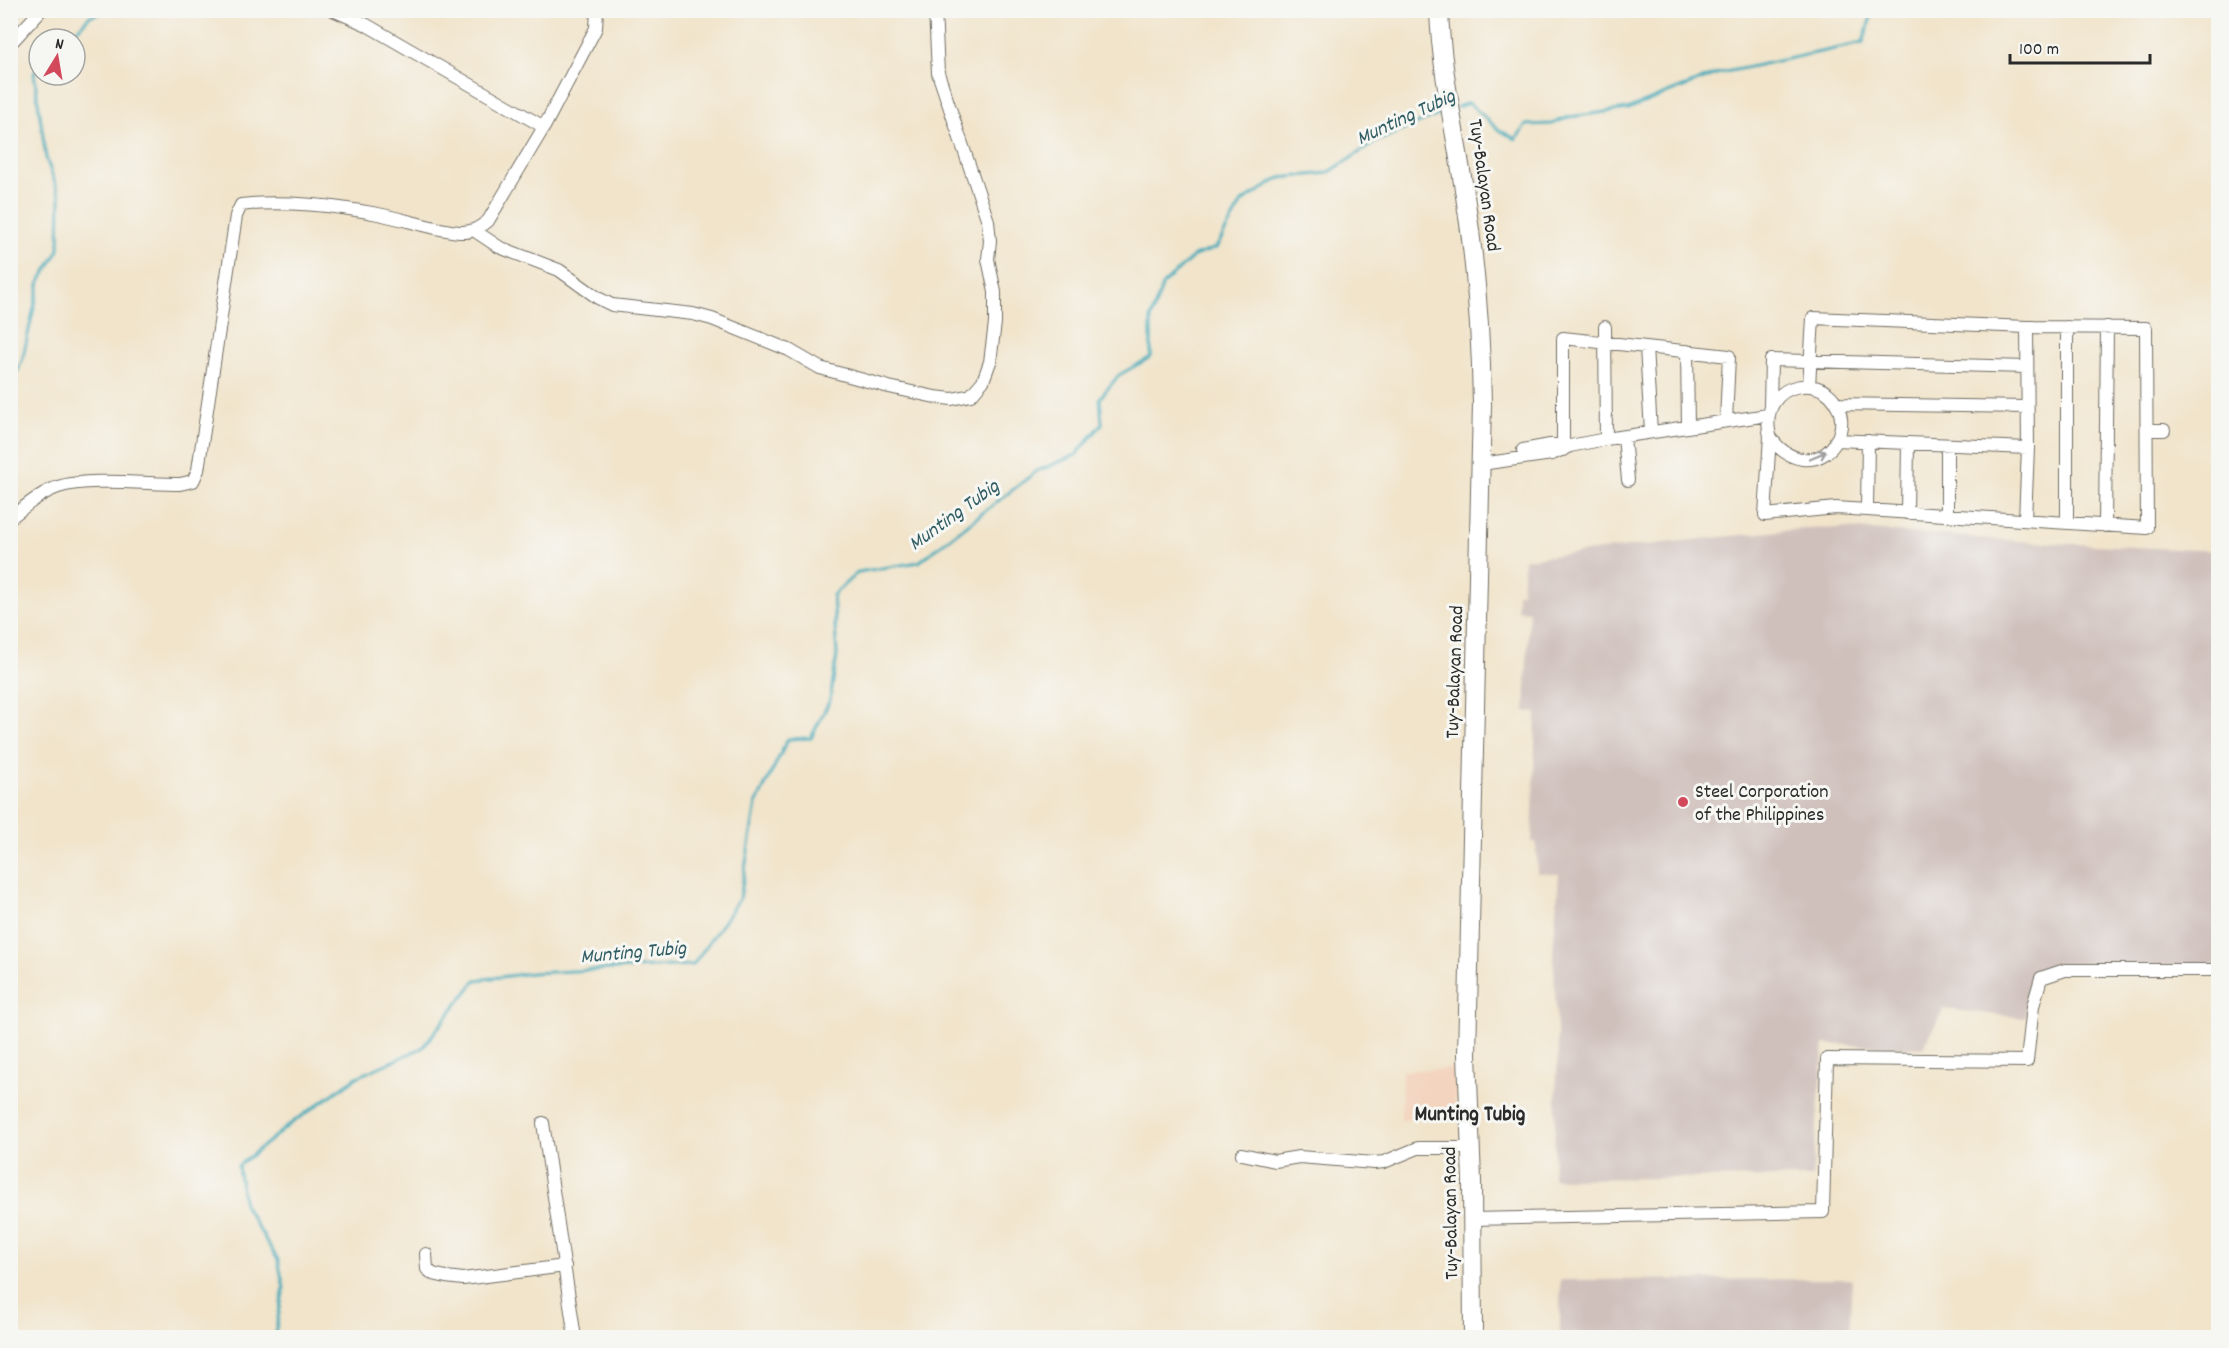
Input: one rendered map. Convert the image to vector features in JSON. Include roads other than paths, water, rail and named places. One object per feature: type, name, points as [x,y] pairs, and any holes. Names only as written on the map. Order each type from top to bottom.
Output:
[{"type":"main road","name":"Tuy-Balayan Road","points":[[1439,10],[1446,76],[1478,292],[1482,405],[1467,1055],[1471,1148],[1473,1338]]},
{"type":"street","points":[[10,44],[40,10]]},
{"type":"street","points":[[333,10],[365,24],[544,127]]},
{"type":"street","points":[[10,518],[35,498],[58,487],[86,482],[180,484],[193,481],[198,470],[236,216],[241,205],[332,207],[377,214],[459,232],[475,231],[488,221],[544,127],[596,28],[597,10]]},
{"type":"street","points":[[475,231],[499,247],[559,270],[598,298],[612,305],[693,314],[712,319],[789,350],[820,368],[889,387],[934,398],[952,399],[971,395],[983,381],[990,362],[995,323],[995,292],[988,259],[990,241],[988,221],[938,73],[935,10]]},
{"type":"street","points":[[1770,436],[1765,515],[1836,508],[2147,528],[2146,328],[2027,327],[1813,318],[1809,386]]},
{"type":"street","points":[[1605,327],[1606,440]]},
{"type":"street","points":[[2025,520],[2028,448],[2027,327]]},
{"type":"street","points":[[2067,327],[2067,523]]},
{"type":"street","points":[[2105,526],[2107,327]]},
{"type":"street","points":[[1565,447],[1563,338],[1729,356],[1726,421]]},
{"type":"street","points":[[1646,347],[1651,432]]},
{"type":"street","points":[[1687,351],[1688,427]]},
{"type":"street","points":[[1481,462],[1552,454],[1565,447],[1726,421],[1769,411],[1782,393],[1790,388],[1809,386],[1825,392],[1836,404],[1841,422],[1836,440],[1829,450],[1808,459],[1785,454],[1770,436],[1767,425],[1769,411],[1771,360],[2027,367]]},
{"type":"street","points":[[1836,404],[2027,407]]},
{"type":"street","points":[[2147,430],[2164,430]]},
{"type":"street","points":[[1624,437],[1628,480]]},
{"type":"street","points":[[1836,440],[2028,448]]},
{"type":"street","points":[[1867,510],[1868,441]]},
{"type":"street","points":[[1907,513],[1908,443]]},
{"type":"street","points":[[1947,445],[1947,515]]},
{"type":"street","points":[[1471,1219],[1823,1212],[1827,1059],[2026,1061],[2032,1006],[2041,978],[2065,970],[2218,970]]},
{"type":"street","points":[[543,1123],[575,1338]]},
{"type":"street","points":[[1242,1154],[1275,1161],[1299,1157],[1374,1163],[1384,1162],[1418,1148],[1471,1148]]},
{"type":"street","points":[[426,1254],[427,1269],[433,1274],[463,1279],[566,1266]]},
{"type":"waterway","points":[[79,27],[90,16],[111,10]]},
{"type":"waterway","name":"Munting Tubig","points":[[1457,107],[1469,103],[1499,130],[1516,139],[1526,125],[1552,124],[1569,117],[1628,109],[1716,74],[1863,43],[1873,10]]},
{"type":"waterway","points":[[10,388],[22,361],[40,281],[59,250],[60,197],[46,158],[36,87]]},
{"type":"waterway","name":"Munting Tubig","points":[[274,1338],[284,1288],[278,1260],[244,1205],[238,1166],[289,1125],[357,1077],[422,1048],[476,980],[532,973],[693,965],[740,898],[756,804],[788,739],[811,738],[830,700],[837,655],[833,595],[858,572],[919,562],[1037,471],[1076,455],[1102,424],[1100,398],[1119,375],[1151,357],[1151,317],[1163,284],[1194,256],[1216,248],[1242,202],[1280,178],[1328,173],[1377,141],[1445,112]]},
{"type":"place","name":"Steel Corporation of the Philippines","points":[[1683,802]]},
{"type":"district","name":"Munting Tubig","points":[[1470,1112]]}]
